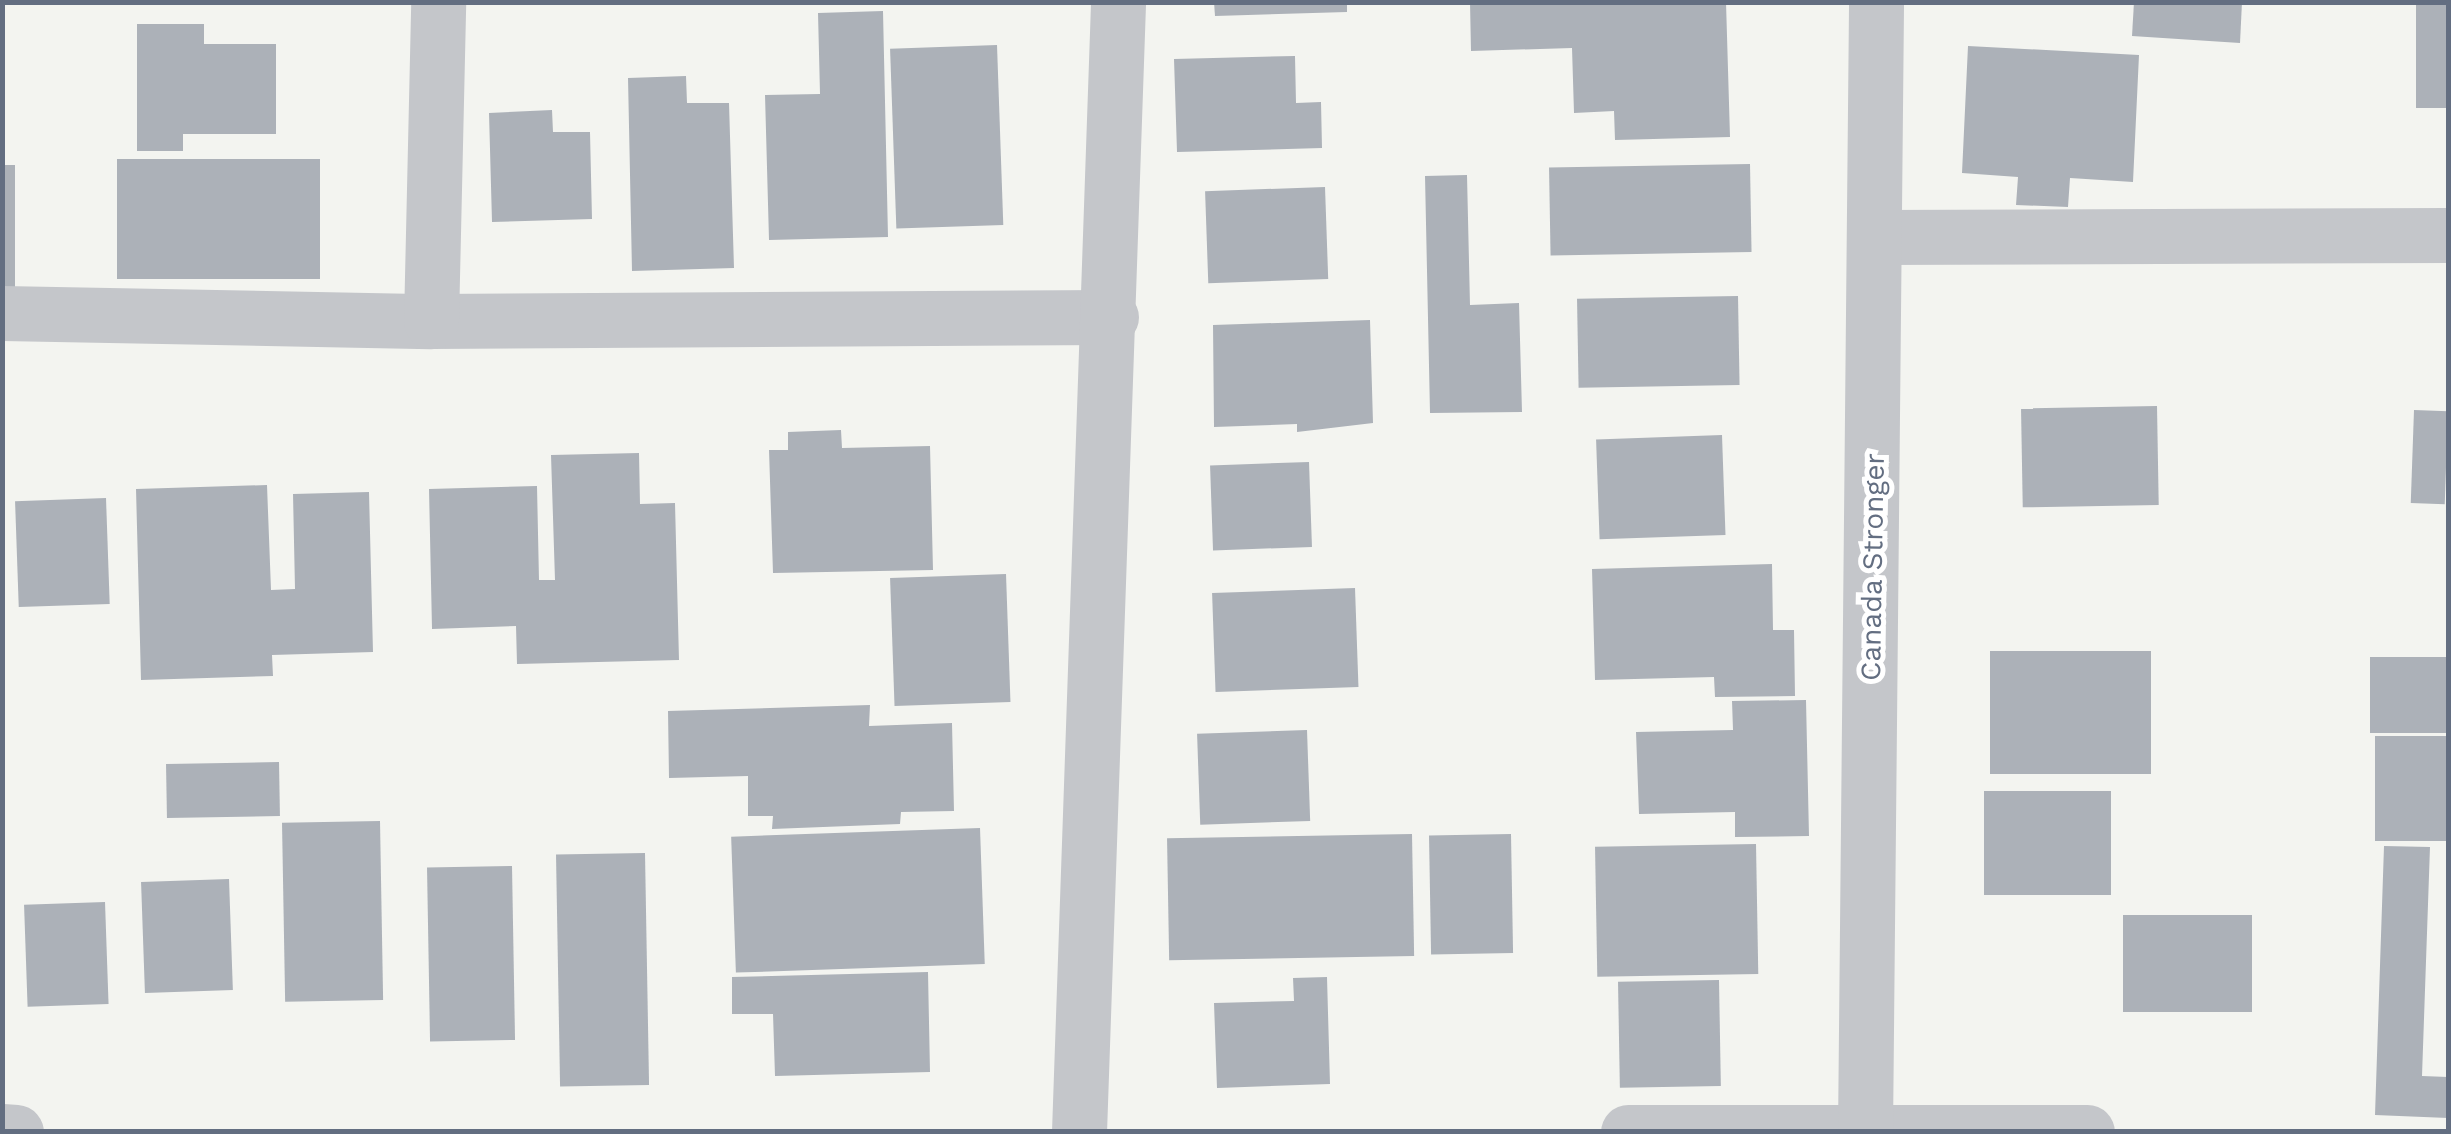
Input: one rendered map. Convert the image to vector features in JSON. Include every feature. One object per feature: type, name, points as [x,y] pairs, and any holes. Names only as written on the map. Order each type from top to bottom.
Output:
[{"type":"street","points":[[431,321],[438,2]]},
{"type":"street","points":[[1079,1132],[1111,317],[1118,2]]},
{"type":"street","name":"Canada Stronger","points":[[1865,1130],[1878,236],[1876,2]]},
{"type":"street","points":[[1878,236],[2448,235]]},
{"type":"street","points":[[2,314],[431,321],[1111,317]]},
{"type":"street","points":[[2,1131],[16,1132]]},
{"type":"street","points":[[1628,1132],[2087,1132]]},
{"type":"building","points":[[1214,2],[1347,2],[1347,12],[1215,16]]},
{"type":"building","points":[[1470,2],[1726,2],[1730,137],[1615,140],[1614,111],[1574,113],[1572,48],[1471,51]]},
{"type":"building","points":[[2134,2],[2242,2],[2240,43],[2132,36]]},
{"type":"building","points":[[2416,2],[2448,2],[2448,108],[2416,108]]},
{"type":"building","points":[[883,11],[888,237],[769,240],[765,95],[820,94],[818,13]]},
{"type":"building","points":[[137,24],[204,24],[204,44],[276,44],[276,134],[183,134],[183,151],[137,151]]},
{"type":"building","points":[[997,45],[1003,225],[896,229],[890,49]]},
{"type":"building","points":[[1968,46],[2139,55],[2133,182],[2070,178],[2068,207],[2016,205],[2018,177],[1962,173]]},
{"type":"building","points":[[1295,56],[1296,103],[1321,102],[1322,148],[1177,152],[1174,59]]},
{"type":"building","points":[[686,76],[687,103],[729,103],[734,268],[632,271],[628,78]]},
{"type":"building","points":[[552,110],[553,132],[590,132],[592,219],[492,222],[489,113]]},
{"type":"building","points":[[117,159],[320,159],[320,279],[117,279]]},
{"type":"building","points":[[1750,164],[1752,252],[1551,255],[1549,168]]},
{"type":"building","points":[[2,165],[15,165],[15,302],[2,302]]},
{"type":"building","points":[[1467,175],[1470,305],[1519,303],[1522,412],[1430,413],[1425,176]]},
{"type":"building","points":[[1325,187],[1328,279],[1208,283],[1205,191]]},
{"type":"building","points":[[1738,296],[1740,385],[1579,388],[1577,299]]},
{"type":"building","points":[[1370,320],[1373,423],[1297,432],[1297,424],[1214,427],[1213,325]]},
{"type":"building","points":[[2157,406],[2159,505],[2023,507],[2021,408]]},
{"type":"building","points":[[2414,410],[2448,411],[2445,504],[2411,503]]},
{"type":"building","points":[[841,430],[842,448],[930,446],[933,570],[773,573],[769,450],[788,450],[788,432]]},
{"type":"building","points":[[1722,435],[1725,535],[1600,539],[1596,439]]},
{"type":"building","points":[[639,453],[640,504],[675,503],[679,660],[517,664],[516,626],[432,629],[429,489],[537,486],[539,580],[555,580],[551,455]]},
{"type":"building","points":[[1309,462],[1312,547],[1213,550],[1210,465]]},
{"type":"building","points":[[267,485],[271,590],[295,589],[293,494],[369,492],[373,652],[272,655],[273,676],[141,680],[136,489]]},
{"type":"building","points":[[106,498],[110,604],[19,607],[15,501]]},
{"type":"building","points":[[1772,564],[1773,630],[1794,630],[1795,696],[1715,697],[1714,677],[1595,680],[1592,569]]},
{"type":"building","points":[[1006,574],[1010,702],[895,706],[890,578]]},
{"type":"building","points":[[1355,588],[1358,687],[1216,692],[1212,593]]},
{"type":"building","points":[[1990,651],[2151,651],[2151,774],[1990,774]]},
{"type":"building","points":[[2370,657],[2447,657],[2447,733],[2370,733]]},
{"type":"building","points":[[1806,700],[1809,836],[1735,837],[1735,812],[1639,814],[1636,732],[1733,730],[1732,701]]},
{"type":"building","points":[[870,705],[869,726],[952,723],[954,811],[901,812],[900,824],[772,829],[773,816],[748,816],[748,776],[669,778],[668,711]]},
{"type":"building","points":[[1307,730],[1310,821],[1200,825],[1197,734]]},
{"type":"building","points":[[2375,736],[2448,736],[2448,841],[2375,841]]},
{"type":"building","points":[[279,762],[280,816],[167,818],[166,764]]},
{"type":"building","points":[[1984,791],[2111,791],[2111,895],[1984,895]]},
{"type":"building","points":[[380,821],[383,1000],[285,1002],[282,823]]},
{"type":"building","points":[[980,828],[985,964],[736,973],[731,837]]},
{"type":"building","points":[[1412,834],[1414,956],[1169,960],[1167,838]]},
{"type":"building","points":[[1511,834],[1513,953],[1431,954],[1429,835]]},
{"type":"building","points":[[1756,844],[1758,974],[1597,977],[1595,847]]},
{"type":"building","points":[[2384,846],[2430,847],[2422,1076],[2448,1077],[2448,1118],[2375,1115]]},
{"type":"building","points":[[645,853],[649,1085],[560,1087],[556,855]]},
{"type":"building","points":[[512,866],[515,1040],[430,1041],[427,867]]},
{"type":"building","points":[[229,879],[233,990],[145,993],[141,882]]},
{"type":"building","points":[[105,902],[109,1004],[28,1007],[24,905]]},
{"type":"building","points":[[2123,915],[2252,915],[2252,1012],[2123,1012]]},
{"type":"building","points":[[928,972],[930,1072],[775,1076],[773,1014],[732,1014],[732,977]]},
{"type":"building","points":[[1327,977],[1330,1084],[1217,1088],[1214,1003],[1294,1001],[1293,978]]},
{"type":"building","points":[[1719,980],[1721,1086],[1620,1088],[1618,982]]}]
